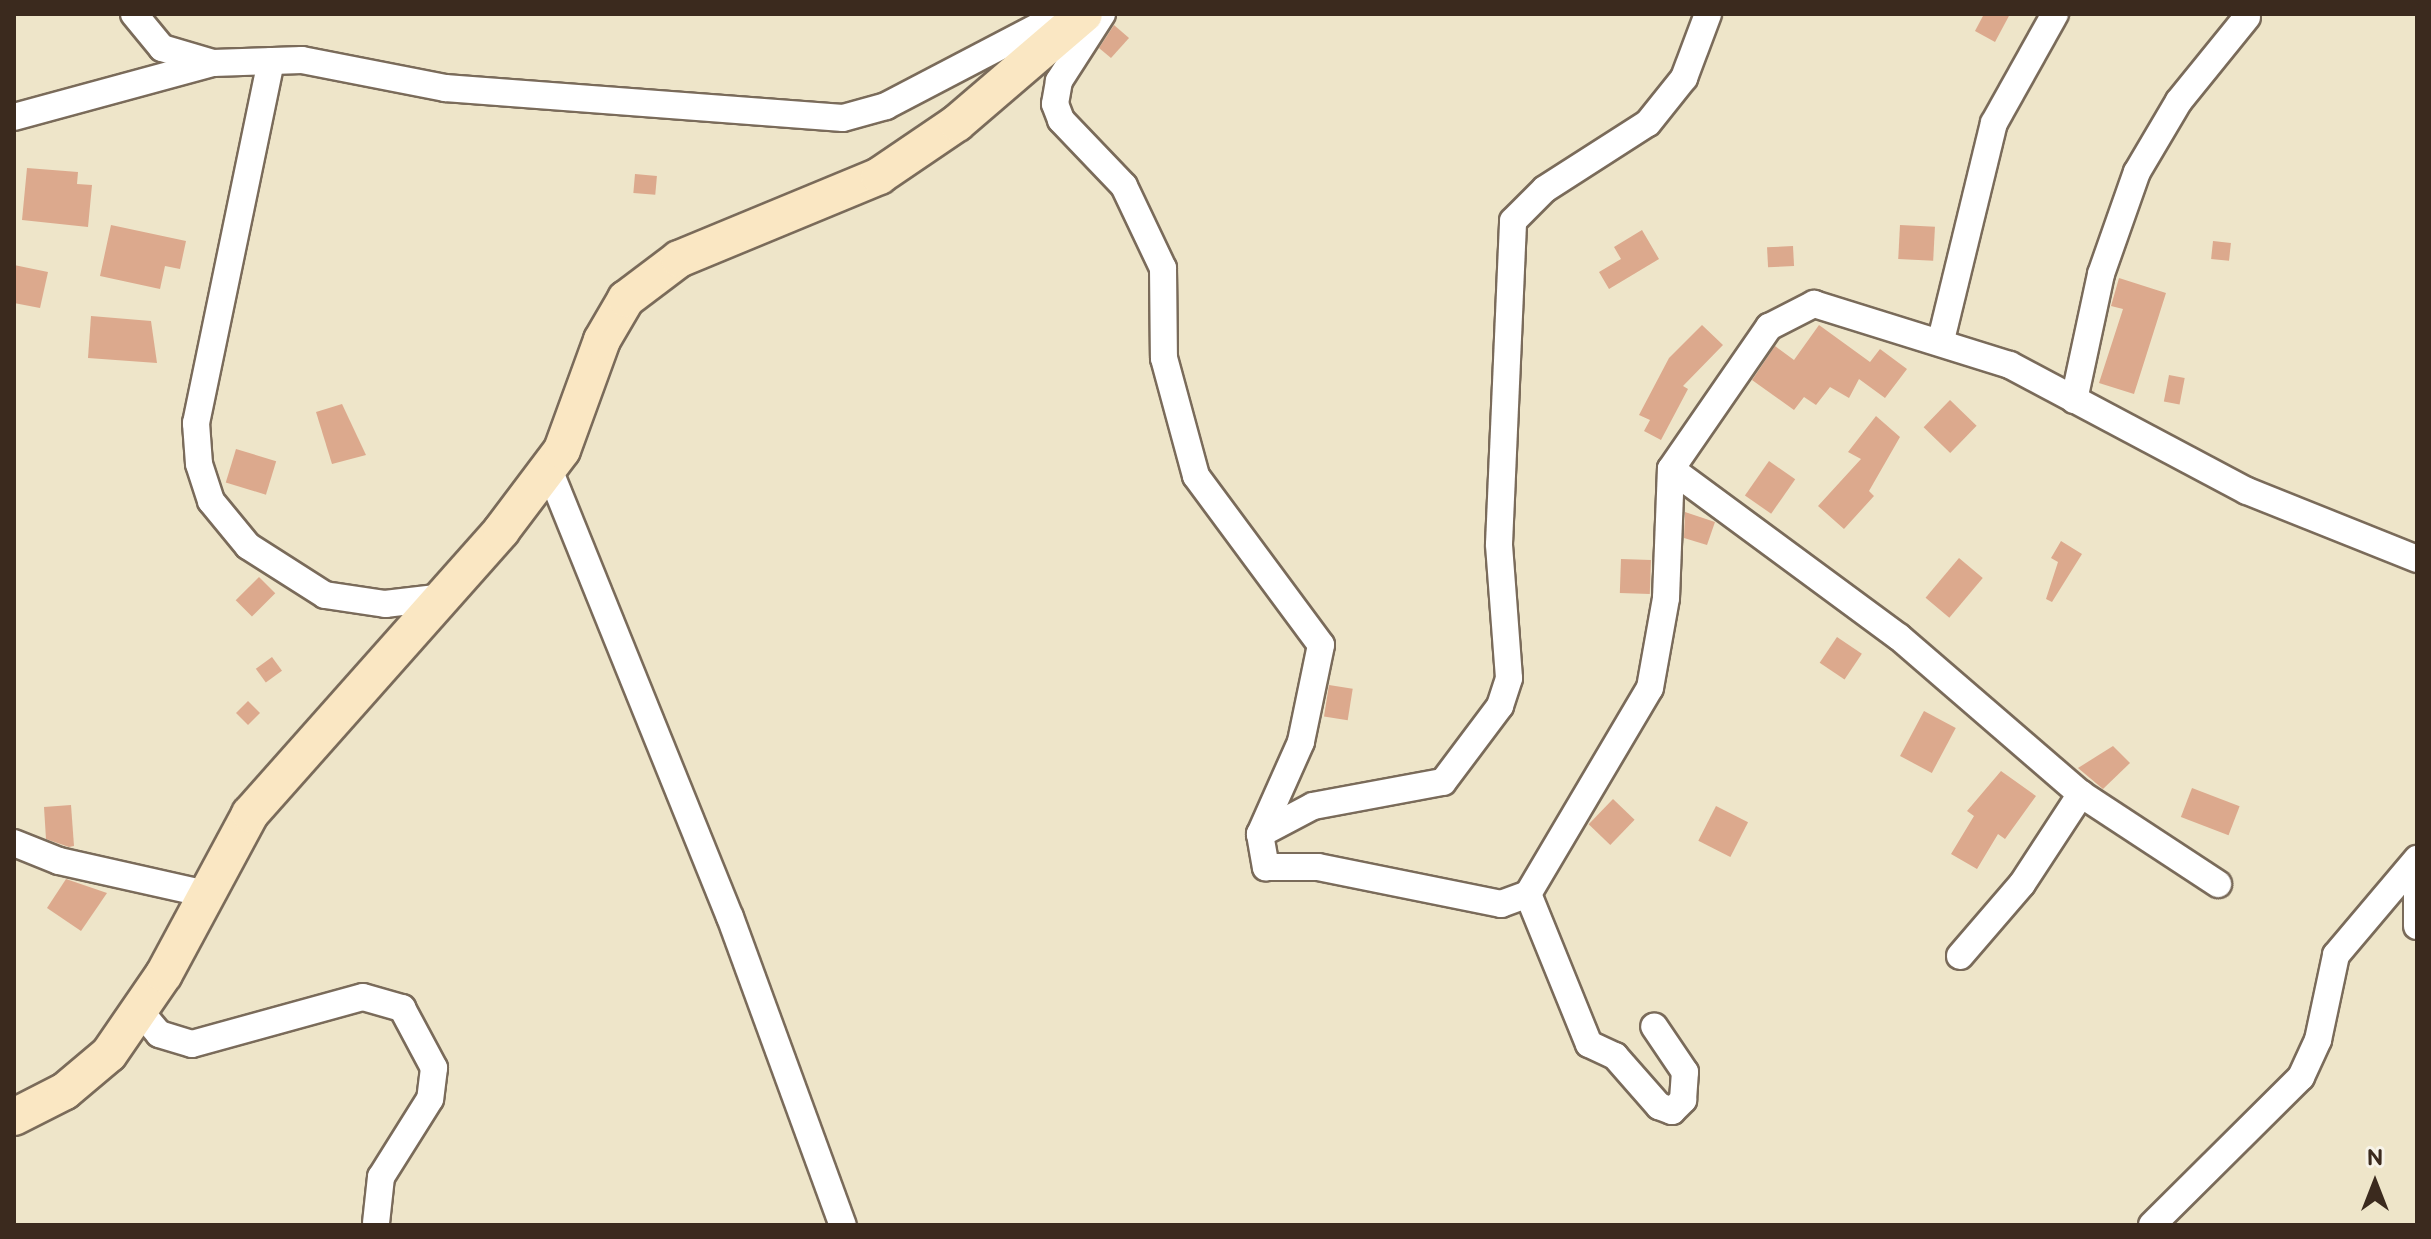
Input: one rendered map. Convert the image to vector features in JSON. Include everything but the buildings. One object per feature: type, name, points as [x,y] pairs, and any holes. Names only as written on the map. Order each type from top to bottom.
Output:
[{"type":"street","points":[[134,14],[162,48],[213,63]]},
{"type":"street","points":[[14,117],[213,63],[302,60],[445,88],[843,118],[886,106],[1062,14]]},
{"type":"street","points":[[14,1117],[65,1091],[109,1054],[139,1010],[202,893],[250,814],[443,597],[562,450],[602,340],[647,279],[879,176],[957,123],[1084,14]]},
{"type":"street","points":[[1102,14],[1059,81],[1055,104],[1061,120],[1124,186],[1163,268],[1164,358],[1196,476],[1321,645],[1301,742],[1260,834],[1258,857],[1286,872],[1318,867],[1501,904],[1528,894],[1650,688],[1666,598],[1671,469],[1769,327],[1814,304],[1941,340],[2074,400],[2247,491],[2417,559]]},
{"type":"street","points":[[1260,834],[1313,806],[1443,782],[1500,706],[1509,678],[1499,544],[1513,221],[1545,189],[1648,123],[1684,78],[1708,14]]},
{"type":"street","points":[[1941,340],[1994,123],[2055,14]]},
{"type":"street","points":[[2074,400],[2101,274],[2137,172],[2179,101],[2247,17]]},
{"type":"street","points":[[271,61],[207,360],[196,423],[199,464],[211,501],[248,546],[325,595],[385,604],[443,597]]},
{"type":"street","points":[[548,467],[730,917],[843,1225]]},
{"type":"street","points":[[1671,469],[1899,637],[2081,794],[2218,884]]},
{"type":"street","points":[[1960,956],[2022,884],[2081,794]]},
{"type":"street","points":[[14,843],[59,861],[202,893]]},
{"type":"street","points":[[2152,1225],[2301,1077],[2318,1040],[2336,955],[2417,859]]},
{"type":"street","points":[[2417,878],[2417,926]]},
{"type":"street","points":[[1528,894],[1589,1044],[1615,1056],[1672,1111],[1683,1100],[1685,1072],[1654,1026]]},
{"type":"street","points":[[139,1010],[159,1034],[192,1044],[363,997],[402,1008],[434,1068],[430,1099],[381,1177],[376,1223]]}]
